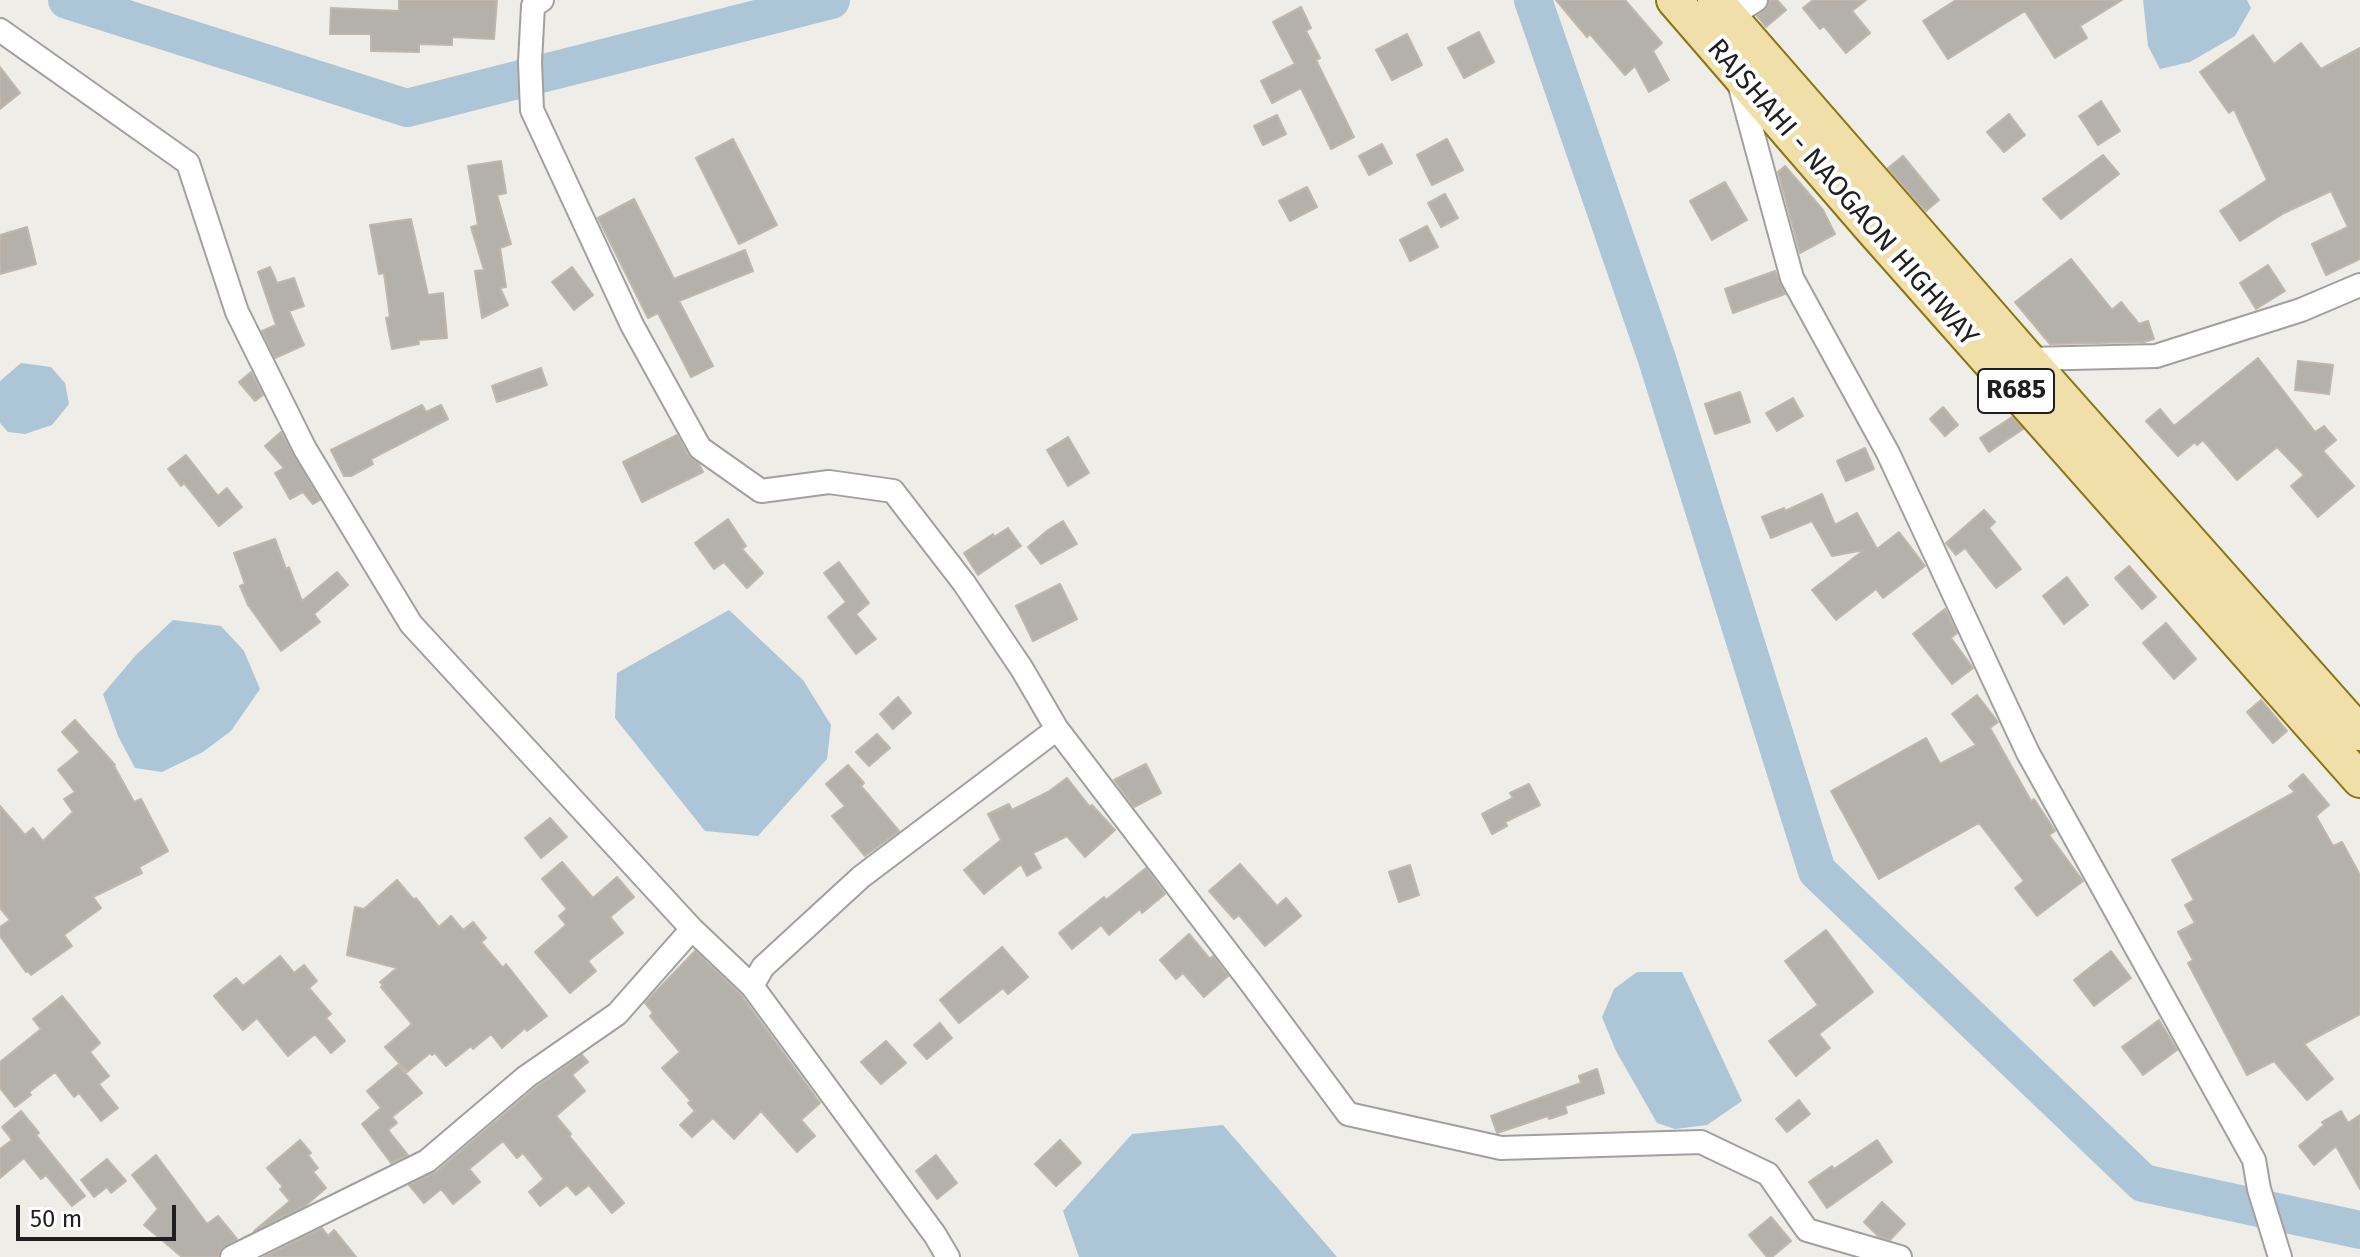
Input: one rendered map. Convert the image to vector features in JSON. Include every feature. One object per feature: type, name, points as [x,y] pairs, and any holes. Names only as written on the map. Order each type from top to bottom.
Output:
[{"type":"main road","name":"RAJSHAHI - NAOGAON HIGHWAY","points":[[1674,0],[1736,72],[1799,121],[2028,359],[2360,733]]},
{"type":"main road","name":"RAJSHAHI - NAOGAON HIGHWAY","points":[[1734,6],[1799,121],[2357,769]]},
{"type":"street","points":[[542,0],[533,6],[530,62],[532,110],[632,325],[700,448],[761,491],[829,482],[893,491],[964,583],[1022,669],[1057,729],[1348,1114],[1501,1148],[1701,1142],[1768,1174],[1807,1230],[1900,1257]]},
{"type":"street","points":[[0,30],[188,163],[237,312],[305,449],[411,624],[692,929],[752,986],[948,1257]]},
{"type":"street","points":[[1736,72],[1792,278],[1888,453],[2028,753],[2254,1160],[2259,1189],[2280,1257]]},
{"type":"street","points":[[2028,359],[2156,356],[2301,310],[2360,285]]},
{"type":"street","points":[[752,986],[763,967],[861,877],[1057,729]]},
{"type":"street","points":[[232,1257],[427,1161],[526,1077],[617,1014],[692,929]]},
{"type":"water","points":[[2143,0],[2247,0],[2251,8],[2235,36],[2190,62],[2160,69],[2148,46]]},
{"type":"water","points":[[21,363],[51,367],[65,383],[69,404],[52,425],[25,434],[8,432],[0,423],[0,381]]},
{"type":"water","points":[[729,610],[803,680],[831,725],[827,759],[758,836],[705,831],[615,718],[617,673]]},
{"type":"water","points":[[173,620],[221,626],[244,651],[260,689],[231,731],[203,752],[162,772],[135,768],[118,736],[103,694],[136,655]]},
{"type":"water","points":[[1637,972],[1682,972],[1742,1101],[1707,1125],[1675,1129],[1657,1123],[1616,1051],[1602,1017],[1614,989]]},
{"type":"water","points":[[1223,1125],[1337,1257],[1079,1257],[1063,1211],[1132,1134]]},
{"type":"building","points":[[399,0],[497,0],[494,39],[452,37],[452,45],[419,44],[419,52],[371,51],[371,34],[330,34],[331,8],[399,11]]},
{"type":"building","points":[[1556,0],[1625,0],[1662,43],[1653,51],[1669,80],[1649,92],[1635,66],[1625,75]]},
{"type":"building","points":[[1770,0],[1777,0],[1786,10],[1766,27],[1757,16],[1768,7]]},
{"type":"building","points":[[1813,0],[1866,0],[1852,11],[1870,33],[1846,53],[1824,26],[1820,29],[1803,8]]},
{"type":"building","points":[[1956,0],[2122,0],[2080,26],[2087,38],[2055,58],[2025,11],[1948,59],[1923,21]]},
{"type":"building","points":[[1301,7],[1311,28],[1306,31],[1320,58],[1316,60],[1354,137],[1331,149],[1301,88],[1272,103],[1261,81],[1295,64],[1273,22]]},
{"type":"building","points":[[1479,32],[1494,62],[1464,78],[1448,48]]},
{"type":"building","points":[[1407,34],[1422,65],[1392,80],[1376,50]]},
{"type":"building","points":[[2253,35],[2274,64],[2301,43],[2321,69],[2360,48],[2360,259],[2326,275],[2312,244],[2348,227],[2331,191],[2284,213],[2240,241],[2220,211],[2267,180],[2234,109],[2229,113],[2200,72]]},
{"type":"building","points":[[0,67],[20,93],[0,109]]},
{"type":"building","points":[[2101,101],[2120,131],[2098,145],[2079,116]]},
{"type":"building","points":[[2009,114],[2025,135],[2004,152],[1987,132]]},
{"type":"building","points":[[1277,115],[1286,134],[1263,145],[1254,126]]},
{"type":"building","points":[[733,139],[777,225],[739,244],[696,158]]},
{"type":"building","points":[[1447,139],[1463,170],[1432,185],[1417,155]]},
{"type":"building","points":[[1382,144],[1392,163],[1369,175],[1359,156]]},
{"type":"building","points":[[2103,155],[2119,174],[2061,219],[2043,199]]},
{"type":"building","points":[[1903,156],[1939,200],[1926,211],[1888,168]]},
{"type":"building","points":[[501,161],[506,193],[497,195],[511,244],[500,248],[506,287],[500,288],[508,305],[482,318],[475,271],[484,270],[471,227],[478,225],[468,166]]},
{"type":"building","points":[[1785,166],[1823,210],[1835,234],[1800,253],[1778,172]]},
{"type":"building","points":[[1725,182],[1747,220],[1712,240],[1690,201]]},
{"type":"building","points":[[1307,187],[1317,207],[1290,221],[1279,201]]},
{"type":"building","points":[[1445,194],[1458,218],[1441,227],[1428,203]]},
{"type":"building","points":[[634,199],[674,279],[745,250],[753,271],[679,301],[713,366],[691,377],[658,313],[648,318],[598,218]]},
{"type":"building","points":[[411,219],[428,295],[443,293],[447,338],[418,340],[419,344],[392,349],[386,318],[390,317],[384,273],[379,274],[370,225]]},
{"type":"building","points":[[1427,226],[1438,247],[1410,261],[1400,240]]},
{"type":"building","points":[[27,227],[36,264],[0,274],[0,235]]},
{"type":"building","points":[[2071,259],[2112,310],[2121,302],[2139,324],[2148,321],[2154,339],[2144,342],[2050,344],[2015,302]]},
{"type":"building","points":[[2268,265],[2285,291],[2256,309],[2240,283]]},
{"type":"building","points":[[270,267],[277,283],[294,278],[304,306],[289,311],[304,345],[275,358],[262,331],[276,325],[258,272]]},
{"type":"building","points":[[572,267],[593,295],[574,310],[552,282]]},
{"type":"building","points":[[1775,271],[1785,294],[1733,313],[1725,289]]},
{"type":"building","points":[[2258,358],[2315,432],[2324,426],[2336,440],[2323,451],[2354,486],[2318,517],[2291,486],[2304,475],[2277,447],[2237,480],[2203,440],[2197,445],[2195,442],[2178,456],[2146,421],[2160,409],[2174,426]]},
{"type":"building","points":[[2298,361],[2333,365],[2329,394],[2295,390]]},
{"type":"building","points":[[541,368],[547,385],[497,402],[492,386]]},
{"type":"building","points":[[251,372],[263,395],[255,401],[239,382]]},
{"type":"building","points":[[1740,392],[1750,422],[1715,434],[1705,404]]},
{"type":"building","points":[[1793,398],[1803,416],[1777,431],[1766,413]]},
{"type":"building","points":[[422,405],[426,412],[441,405],[448,419],[371,459],[373,464],[351,476],[344,476],[331,450]]},
{"type":"building","points":[[1943,407],[1958,425],[1945,436],[1930,419]]},
{"type":"building","points":[[2012,417],[2023,429],[1989,452],[1980,438]]},
{"type":"building","points":[[281,432],[320,500],[313,504],[303,492],[290,499],[275,473],[284,468],[265,446]]},
{"type":"building","points":[[677,435],[688,455],[703,472],[642,502],[623,462]]},
{"type":"building","points":[[1068,437],[1089,473],[1068,486],[1047,450]]},
{"type":"building","points":[[1865,448],[1874,469],[1846,481],[1837,461]]},
{"type":"building","points":[[186,455],[218,496],[227,488],[242,507],[219,526],[184,483],[181,486],[168,469]]},
{"type":"building","points":[[1822,494],[1835,525],[1857,513],[1877,549],[1899,532],[1925,566],[1883,598],[1876,589],[1836,620],[1812,590],[1864,550],[1832,556],[1812,521],[1771,538],[1762,517],[1784,508],[1785,511]]},
{"type":"building","points":[[1984,510],[1995,522],[1989,528],[2021,569],[1996,588],[1965,548],[1956,555],[1946,543]]},
{"type":"building","points":[[728,519],[746,546],[742,549],[763,573],[747,588],[724,562],[714,569],[695,543]]},
{"type":"building","points":[[1063,521],[1077,544],[1041,564],[1028,547]]},
{"type":"building","points":[[1008,528],[1021,546],[978,575],[964,553]]},
{"type":"building","points":[[275,539],[302,601],[337,572],[348,585],[314,614],[320,622],[281,651],[248,605],[240,586],[245,584],[234,553]]},
{"type":"building","points":[[839,562],[869,603],[856,614],[876,639],[856,654],[828,617],[846,602],[824,573]]},
{"type":"building","points":[[2129,566],[2156,597],[2142,609],[2115,578]]},
{"type":"building","points":[[2067,577],[2088,605],[2064,624],[2043,596]]},
{"type":"building","points":[[1060,584],[1077,619],[1033,641],[1016,606]]},
{"type":"building","points":[[1945,609],[1957,633],[1951,638],[1973,668],[1952,684],[1913,634]]},
{"type":"building","points":[[2166,623],[2196,659],[2174,679],[2143,643]]},
{"type":"building","points":[[1977,695],[1998,722],[1990,728],[2031,801],[2034,799],[2055,831],[2049,835],[2083,881],[2037,916],[2015,888],[2024,881],[1979,823],[1879,879],[1831,791],[1926,738],[1940,764],[1976,745],[1952,714]]},
{"type":"building","points":[[898,697],[911,713],[893,729],[880,714]]},
{"type":"building","points":[[2261,700],[2287,731],[2273,743],[2247,712]]},
{"type":"building","points":[[75,720],[115,765],[134,802],[141,799],[168,851],[139,867],[142,873],[93,897],[101,908],[64,935],[72,946],[31,975],[0,936],[0,927],[10,920],[0,908],[0,806],[25,835],[33,828],[43,841],[73,812],[64,799],[75,792],[58,770],[80,752],[62,732]]},
{"type":"building","points":[[877,734],[890,748],[869,766],[856,752]]},
{"type":"building","points":[[1146,764],[1161,793],[1134,807],[1114,780]]},
{"type":"building","points":[[848,765],[864,783],[861,786],[899,831],[865,856],[832,816],[845,806],[826,784]]},
{"type":"building","points":[[2303,774],[2329,805],[2316,816],[2333,846],[2342,842],[2360,875],[2360,1014],[2304,1044],[2333,1079],[2307,1100],[2274,1061],[2247,1075],[2188,963],[2193,960],[2178,932],[2195,923],[2185,905],[2194,900],[2172,860],[2295,792],[2289,786]]},
{"type":"building","points":[[1067,778],[1090,807],[1092,805],[1115,830],[1085,857],[1067,836],[1033,853],[1041,868],[1027,876],[1021,864],[984,894],[964,870],[1001,840],[988,814],[1009,804],[1012,810],[1048,792]]},
{"type":"building","points":[[1529,784],[1540,805],[1505,822],[1507,826],[1492,834],[1482,814],[1513,798],[1510,793]]},
{"type":"building","points":[[550,818],[567,837],[541,858],[525,838]]},
{"type":"building","points":[[562,862],[593,898],[617,877],[634,897],[610,917],[623,933],[588,961],[596,971],[570,993],[535,952],[566,925],[559,916],[567,909],[542,879]]},
{"type":"building","points":[[1240,864],[1277,906],[1286,898],[1301,916],[1265,946],[1239,915],[1234,919],[1209,891]]},
{"type":"building","points":[[1410,865],[1419,895],[1399,902],[1389,872]]},
{"type":"building","points":[[1146,868],[1165,894],[1142,913],[1140,909],[1109,935],[1101,925],[1072,949],[1059,933]]},
{"type":"building","points":[[397,880],[439,927],[451,916],[463,930],[473,922],[486,938],[481,942],[503,968],[506,964],[547,1016],[527,1031],[525,1028],[502,1048],[491,1034],[446,1066],[435,1053],[430,1053],[407,1072],[385,1047],[412,1024],[381,987],[380,982],[397,968],[347,955],[355,907],[364,909]]},
{"type":"building","points":[[1826,930],[1873,992],[1819,1034],[1830,1048],[1796,1076],[1769,1041],[1818,1005],[1785,961]]},
{"type":"building","points":[[1189,934],[1210,959],[1213,956],[1228,976],[1204,997],[1183,973],[1176,979],[1160,960]]},
{"type":"building","points":[[1002,947],[1028,977],[1008,994],[1003,988],[959,1023],[940,1000]]},
{"type":"building","points":[[695,951],[741,995],[820,1103],[801,1120],[815,1136],[797,1152],[761,1111],[734,1139],[713,1118],[692,1137],[680,1125],[695,1111],[688,1103],[691,1101],[662,1068],[680,1052],[650,1016],[653,1013],[645,1003]]},
{"type":"building","points":[[2111,951],[2131,978],[2094,1006],[2074,980]]},
{"type":"building","points":[[280,956],[294,973],[304,965],[317,981],[309,988],[331,1014],[326,1018],[345,1041],[331,1053],[315,1034],[288,1056],[257,1018],[243,1030],[214,996],[236,978],[243,986]]},
{"type":"building","points":[[62,996],[100,1043],[90,1052],[109,1076],[99,1084],[118,1108],[101,1121],[79,1093],[74,1097],[55,1072],[15,1107],[0,1088],[0,1062],[41,1029],[33,1019]]},
{"type":"building","points":[[2159,1020],[2177,1050],[2143,1075],[2122,1047]]},
{"type":"building","points":[[940,1023],[952,1038],[927,1059],[914,1045]]},
{"type":"building","points":[[886,1041],[906,1063],[881,1084],[861,1062]]},
{"type":"building","points":[[582,1055],[588,1062],[572,1075],[585,1091],[556,1116],[624,1203],[612,1213],[589,1185],[576,1195],[567,1185],[540,1206],[529,1192],[544,1179],[523,1153],[517,1158],[503,1141],[469,1169],[480,1182],[453,1204],[441,1189],[424,1203],[409,1185],[436,1172],[535,1088]]},
{"type":"building","points":[[398,1065],[422,1093],[392,1117],[397,1123],[388,1130],[408,1155],[391,1163],[362,1124],[381,1108],[367,1091]]},
{"type":"building","points":[[1597,1069],[1604,1093],[1565,1106],[1567,1113],[1497,1133],[1491,1116],[1581,1083],[1579,1076]]},
{"type":"building","points":[[1799,1100],[1810,1114],[1787,1132],[1776,1119]]},
{"type":"building","points":[[21,1111],[39,1133],[36,1135],[85,1196],[72,1206],[46,1175],[41,1179],[24,1158],[0,1178],[0,1149],[12,1140],[2,1127]]},
{"type":"building","points":[[2341,1111],[2348,1123],[2360,1115],[2360,1189],[2336,1146],[2314,1165],[2299,1146],[2324,1125],[2322,1122]]},
{"type":"building","points":[[300,1140],[318,1168],[313,1172],[326,1188],[305,1206],[254,1231],[290,1201],[267,1168]]},
{"type":"building","points":[[1060,1140],[1081,1163],[1056,1186],[1035,1164]]},
{"type":"building","points":[[1877,1140],[1892,1162],[1827,1208],[1809,1182]]},
{"type":"building","points":[[156,1155],[207,1224],[218,1216],[237,1239],[221,1249],[218,1257],[182,1257],[144,1225],[158,1209],[132,1175]]},
{"type":"building","points":[[936,1155],[957,1183],[937,1199],[916,1171]]},
{"type":"building","points":[[107,1159],[126,1181],[111,1193],[107,1187],[94,1197],[81,1180]]},
{"type":"building","points":[[1882,1202],[1905,1224],[1890,1240],[1878,1236],[1864,1222]]},
{"type":"building","points":[[1771,1217],[1791,1241],[1772,1257],[1767,1257],[1749,1235]]},
{"type":"building","points":[[322,1228],[328,1236],[334,1230],[356,1257],[264,1257]]},
{"type":"waterway","points":[[67,0],[407,108],[831,0]]},
{"type":"waterway","points":[[1533,0],[1657,359],[1817,871],[2143,1183],[2360,1230]]}]
